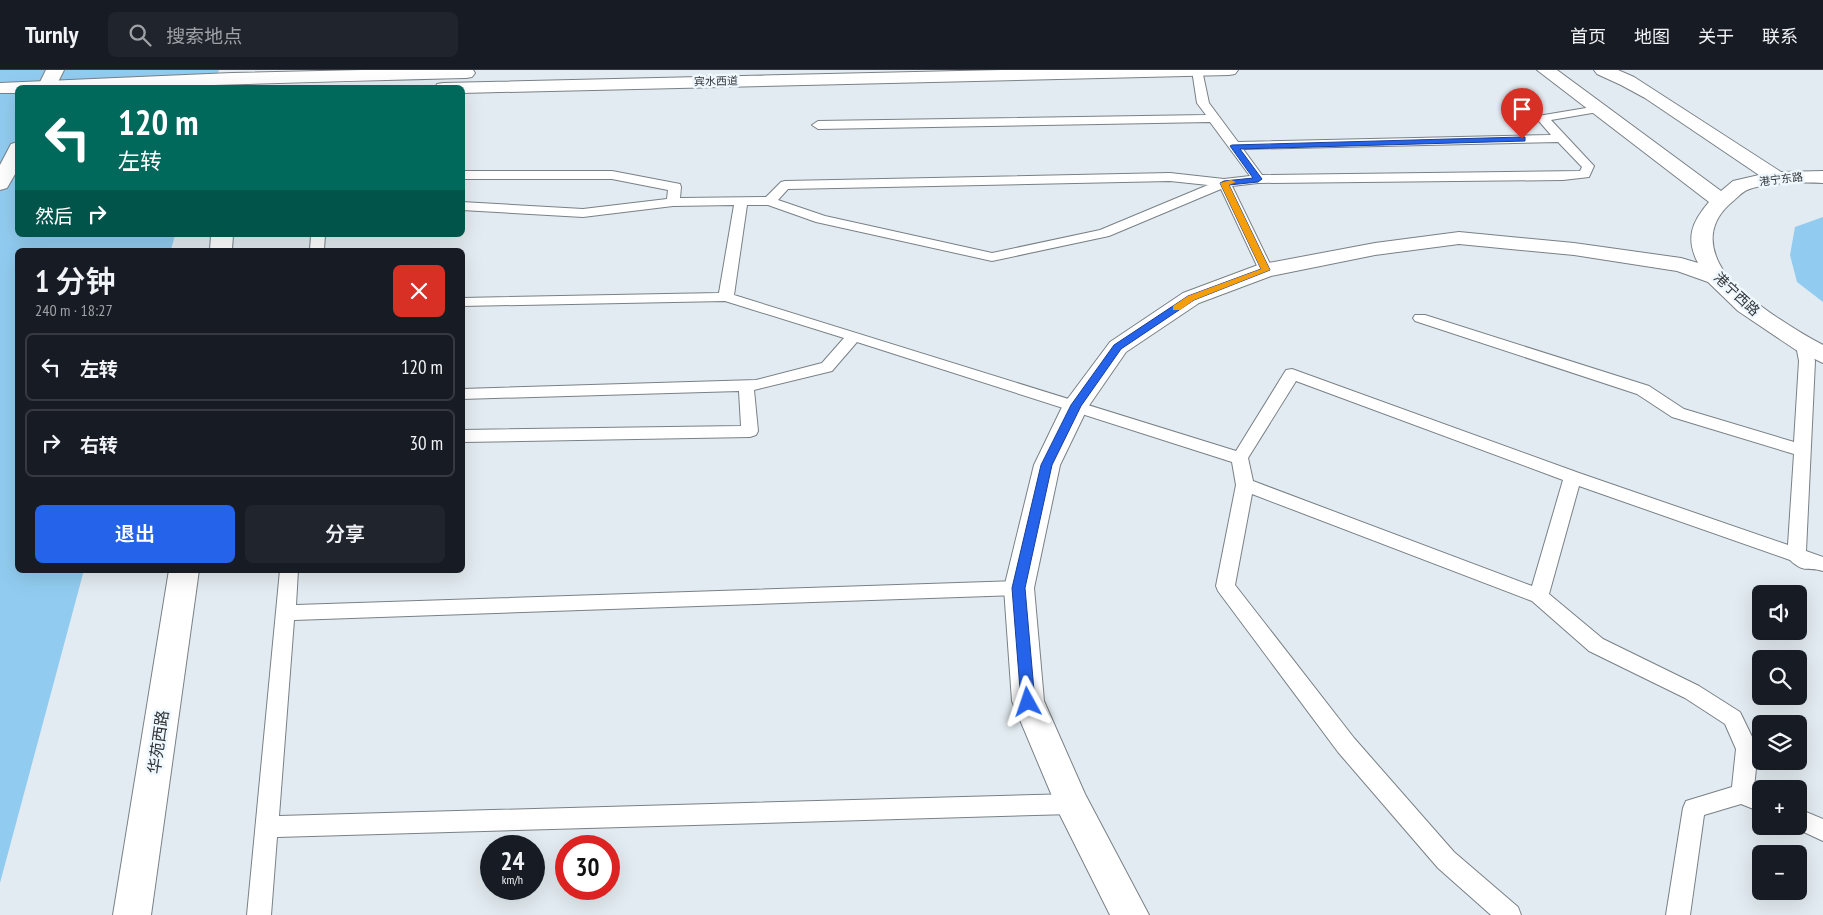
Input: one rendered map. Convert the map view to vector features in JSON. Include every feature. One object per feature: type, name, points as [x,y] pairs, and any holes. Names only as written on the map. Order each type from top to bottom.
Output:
[{"type":"main road","points":[[21,85],[49,81],[234,74],[630,70]]},
{"type":"main road","name":"宾水西道","points":[[465,87],[1229,70]]},
{"type":"main road","points":[[1546,70],[1721,201]]},
{"type":"main road","points":[[1603,70],[1626,79],[1648,92],[1708,135],[1777,178]]},
{"type":"main road","points":[[0,88],[15,86]]},
{"type":"main road","points":[[0,101],[15,100]]},
{"type":"main road","points":[[0,184],[15,154]]},
{"type":"main road","name":"港宁东路","points":[[1740,185],[1777,178],[1823,177]]},
{"type":"main road","name":"港宁西路","points":[[1740,185],[1721,201],[1710,214],[1701,232],[1705,256],[1716,277],[1746,306],[1813,350]]},
{"type":"main road","points":[[1130,915],[1072,804],[1028,702],[1019,588],[1047,465],[1076,405],[1118,347],[1191,298],[1266,270],[1375,249],[1459,238],[1574,249],[1671,263],[1716,277]]},
{"type":"main road","name":"华苑西路","points":[[132,915],[184,573]]},
{"type":"lane","points":[[1197,70],[1203,103],[1212,118],[1258,179]]},
{"type":"lane","points":[[769,201],[786,185],[1170,177],[1224,183],[1258,179],[1563,176],[1585,174],[1588,166],[1542,118],[1598,109]]},
{"type":"lane","points":[[818,126],[1212,118]]},
{"type":"lane","points":[[1234,146],[1561,138]]},
{"type":"lane","points":[[465,175],[612,175],[675,187],[673,202]]},
{"type":"lane","points":[[465,206],[583,213],[673,202],[769,201],[820,219],[992,257],[1104,233],[1224,183]]},
{"type":"lane","points":[[1224,183],[1266,270]]},
{"type":"lane","points":[[726,297],[741,202]]},
{"type":"lane","points":[[465,302],[726,297],[1076,405],[1240,458]]},
{"type":"lane","points":[[1420,318],[1643,390],[1678,413],[1803,451]]},
{"type":"lane","points":[[465,394],[756,385],[827,367],[853,337]]},
{"type":"lane","points":[[1797,555],[1807,361],[1813,350]]},
{"type":"lane","points":[[1510,915],[1440,853],[1346,745],[1225,586],[1245,485],[1240,458],[1292,374],[1573,477],[1823,564]]},
{"type":"lane","points":[[465,436],[750,431],[746,385]]},
{"type":"lane","points":[[1539,596],[1573,477]]},
{"type":"lane","points":[[1245,485],[1539,596],[1596,645],[1692,692],[1733,718],[1747,749],[1752,798],[1694,808],[1678,915]]},
{"type":"lane","points":[[1797,555],[1823,576]]},
{"type":"lane","points":[[259,915],[289,573]]},
{"type":"lane","points":[[285,613],[1019,588]]},
{"type":"lane","points":[[267,827],[1072,804]]},
{"type":"lane","points":[[1807,823],[1823,830]]},
{"type":"shaded area","points":[[0,70],[219,70],[215,85],[15,85],[15,237],[174,237],[172,248],[15,248],[15,573],[83,573],[0,883]]},
{"type":"shaded area","points":[[1823,217],[1823,302],[1797,282],[1790,255],[1795,227]]},
{"type":"slow traffic","points":[[1177,308],[1191,298],[1266,270],[1224,183],[1231,182]]},
{"type":"route","points":[[1028,702],[1019,588],[1047,465],[1076,405],[1118,347],[1191,298],[1266,270],[1224,183],[1258,179],[1234,146],[1522,139]]}]
